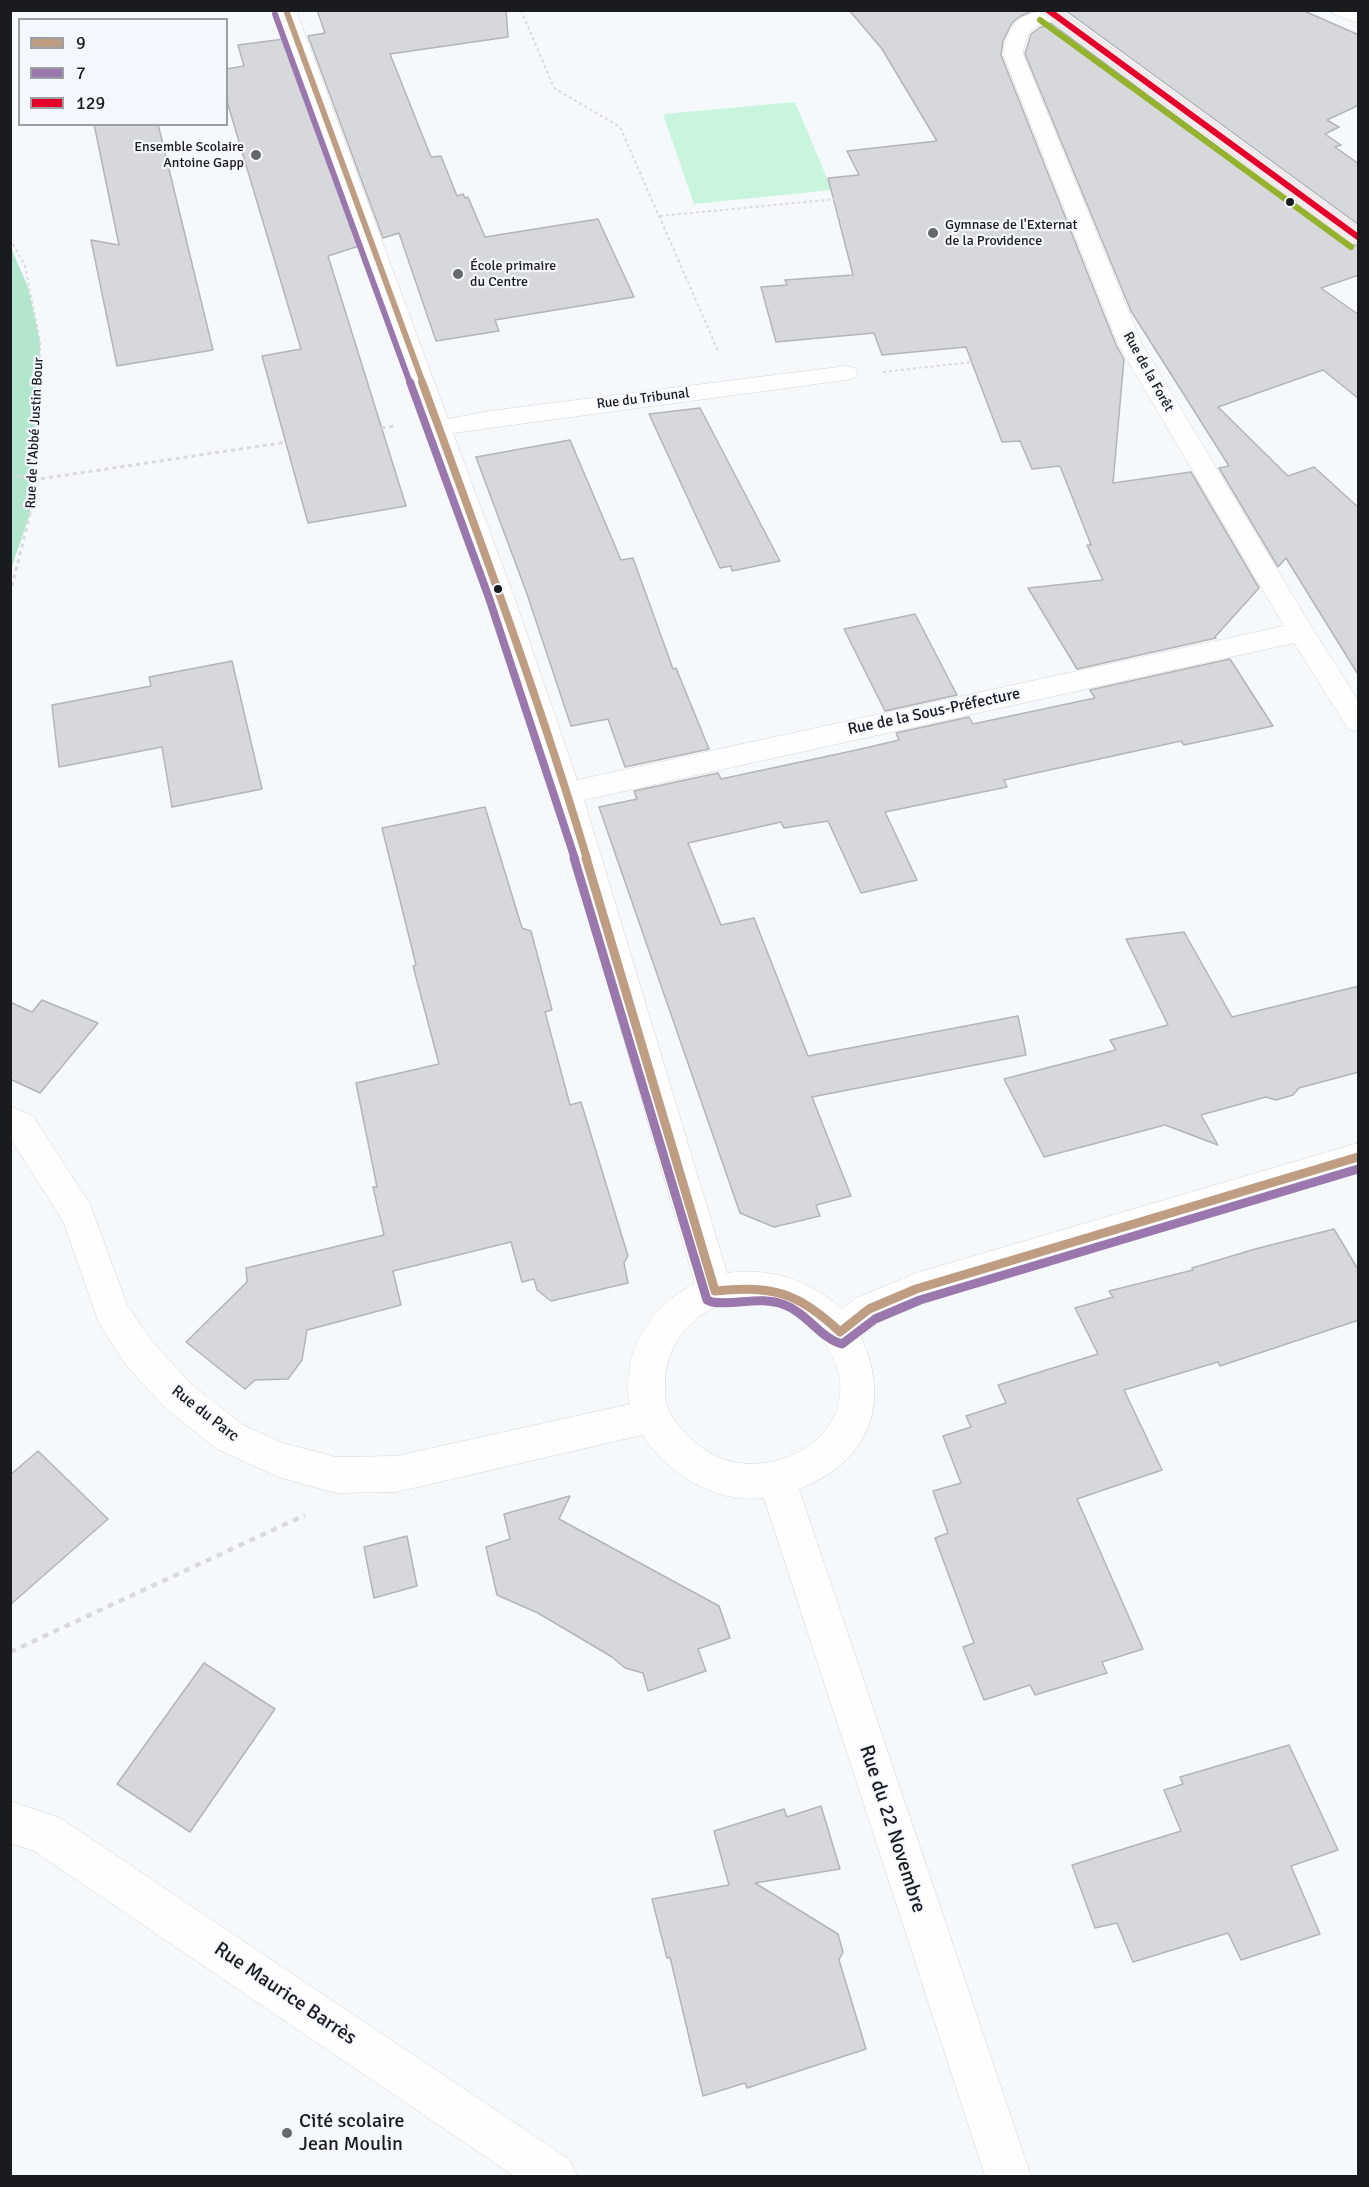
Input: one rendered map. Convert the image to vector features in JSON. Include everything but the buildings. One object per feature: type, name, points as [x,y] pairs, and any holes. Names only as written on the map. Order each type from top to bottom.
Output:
[{"type":"main road","points":[[1049,12],[1359,237]]},
{"type":"street","points":[[286,10],[500,594],[567,793],[715,1291]]},
{"type":"street","points":[[1340,10],[1359,17]]},
{"type":"street","name":"Rue de la Forêt","points":[[1049,12],[1026,22],[1015,35],[1013,54],[1130,344],[1301,632],[1359,722]]},
{"type":"street","name":"Rue du Tribunal","points":[[438,424],[501,418],[846,373]]},
{"type":"street","name":"Rue de la Sous-Préfecture","points":[[567,793],[1301,632]]},
{"type":"street","name":"Rue du Parc","points":[[10,1120],[21,1126],[78,1215],[112,1312],[138,1352],[178,1396],[230,1437],[278,1459],[336,1475],[396,1474],[651,1416]]},
{"type":"street","points":[[840,1332],[869,1309],[916,1289],[1359,1157]]},
{"type":"street","points":[[750,1286],[785,1292],[816,1307],[840,1332],[856,1366],[857,1403],[843,1437],[815,1465],[777,1480],[738,1481],[701,1469],[671,1447],[651,1416],[645,1377],[655,1340],[680,1310],[715,1291],[750,1286]]},
{"type":"street","name":"Rue du 22 Novembre","points":[[777,1480],[1008,2176]]},
{"type":"street","name":"Rue Maurice Barrès","points":[[10,1822],[45,1833],[554,2176]]},
{"type":"path","points":[[521,10],[554,88],[620,127],[734,387]]},
{"type":"path","points":[[660,216],[1026,181]]},
{"type":"path","name":"Rue de l'Abbé Justin Bour","points":[[10,239],[25,266],[40,340],[40,391],[33,445],[30,514],[10,594]]},
{"type":"path","points":[[846,373],[888,372],[1130,344]]},
{"type":"path","points":[[10,474],[33,480],[438,424]]},
{"type":"path","points":[[10,1652],[310,1513]]},
{"type":"green space","points":[[795,102],[832,190],[694,204],[663,114]]},
{"type":"green space","points":[[11,248],[28,287],[40,341],[40,391],[33,445],[30,514],[11,569]]},
{"type":"transit line","name":"9","points":[[286,10],[500,594],[567,793],[715,1291],[754,1288],[784,1292],[811,1306],[840,1332],[869,1309],[916,1289],[1358,1157]]},
{"type":"transit line","name":"129","points":[[1048,10],[1358,237]]},
{"type":"transit line","name":"7","points":[[275,14],[489,598],[556,797],[707,1300],[717,1303],[753,1300],[781,1304],[793,1308],[831,1339],[842,1344],[875,1319],[920,1300],[1358,1169]]},
{"type":"transit line","points":[[1040,20],[1351,247]]},
{"type":"place","name":"Ensemble Scolaire Antoine Gapp","points":[[256,155]]},
{"type":"place","name":"Gymnase de l'Externat de la Providence","points":[[933,233]]},
{"type":"place","name":"École primaire du Centre","points":[[458,274]]},
{"type":"place","name":"Cité scolaire Jean Moulin","points":[[287,2133]]}]
